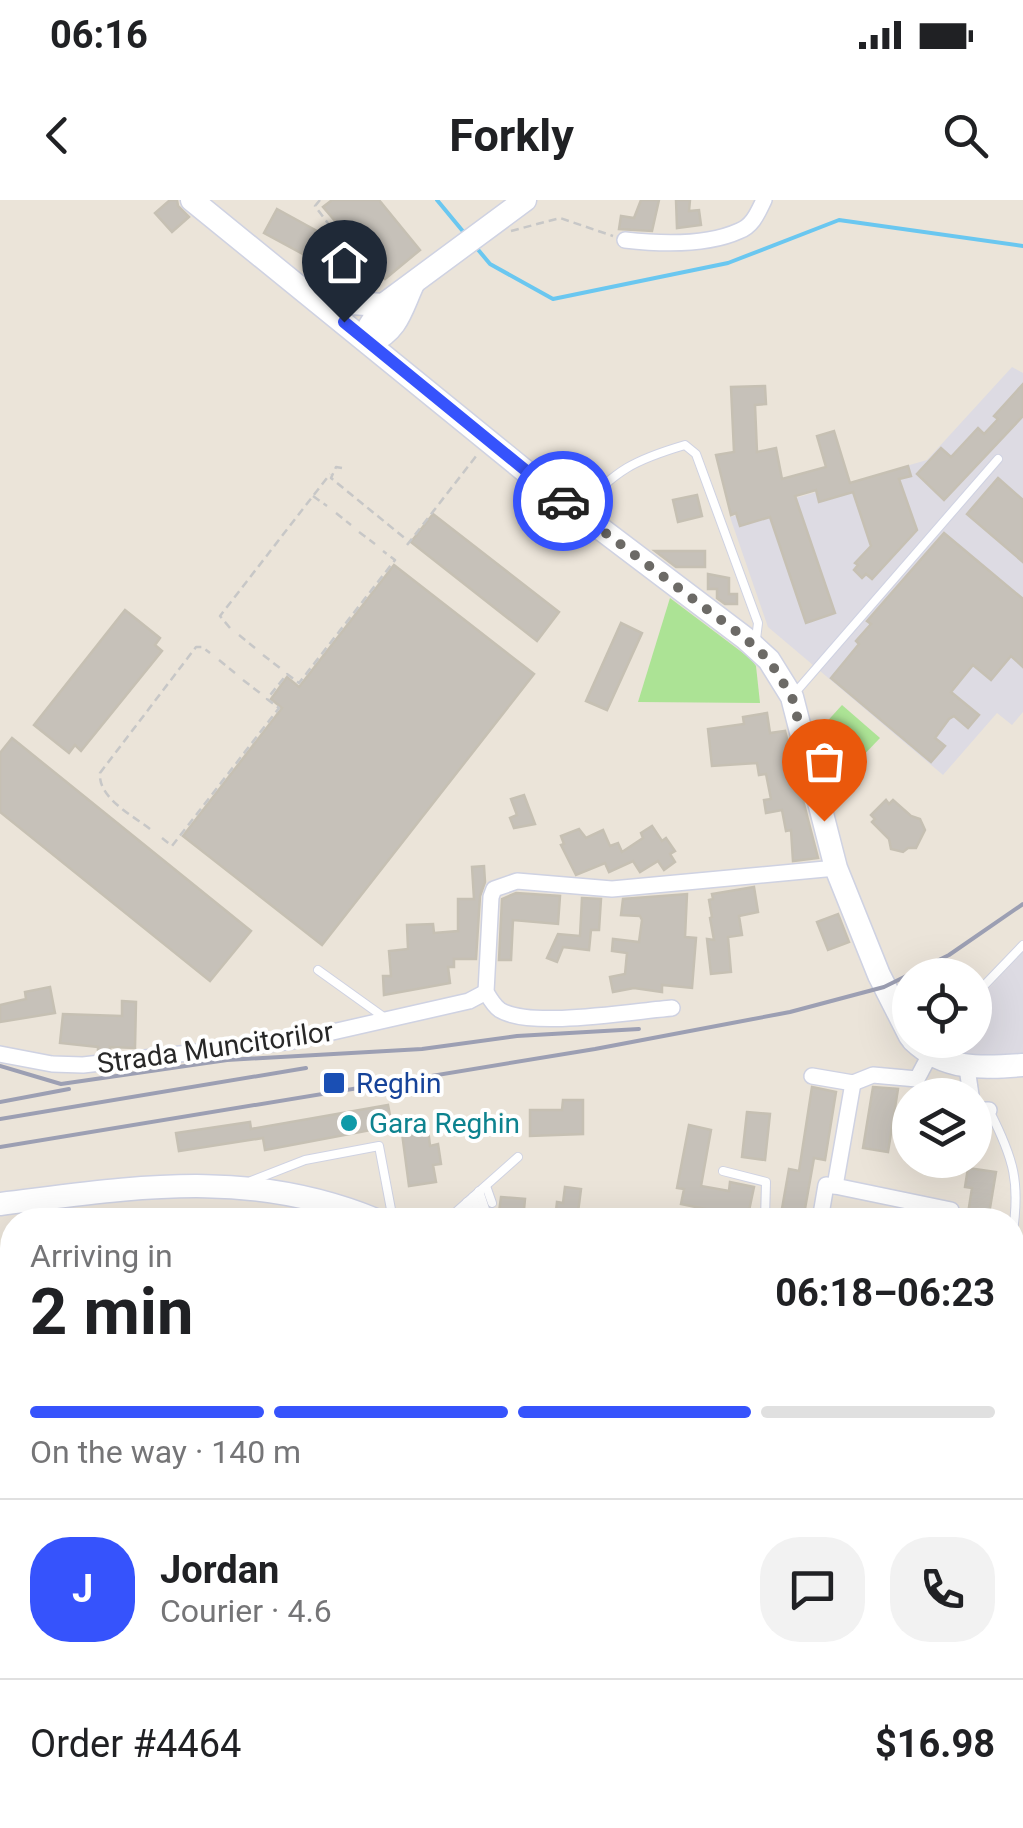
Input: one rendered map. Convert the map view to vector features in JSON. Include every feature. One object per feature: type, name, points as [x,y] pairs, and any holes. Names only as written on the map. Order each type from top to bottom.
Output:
[{"type":"main road","points":[[192,200],[578,512],[756,648],[780,674],[792,697],[836,868],[892,999]]},
{"type":"main road","points":[[370,343],[390,331],[392,311],[416,279],[525,200]]},
{"type":"main road","points":[[318,301],[392,311]]},
{"type":"main road","points":[[392,311],[406,373]]},
{"type":"main road","points":[[946,1058],[962,1066],[1023,1065]]},
{"type":"main road","points":[[0,1204],[164,1184],[238,1186],[330,1201],[347,1208]]},
{"type":"street","points":[[626,240],[662,244],[741,231],[755,219],[764,200]]},
{"type":"street","points":[[672,1008],[544,1019],[518,1017],[500,1010],[486,992],[494,888],[517,881],[612,889],[836,868]]},
{"type":"street","name":"Strada Muncitorilor","points":[[0,1054],[52,1064],[83,1065],[292,1040],[468,1000],[486,992]]},
{"type":"street","points":[[812,1076],[854,1083],[873,1074],[917,1079],[919,1058]]},
{"type":"street","points":[[836,1186],[854,1083]]},
{"type":"street","points":[[822,1208],[826,1185],[941,1208]]},
{"type":"lane","points":[[578,512],[608,479],[642,458],[685,445],[696,454],[758,623],[756,648]]},
{"type":"lane","points":[[792,697],[998,460]]},
{"type":"lane","points":[[992,977],[1023,945]]},
{"type":"lane","points":[[318,970],[385,1018]]},
{"type":"lane","points":[[992,1125],[1010,1152],[1017,1181],[1017,1208]]},
{"type":"lane","points":[[238,1186],[306,1160],[379,1146],[391,1208]]},
{"type":"lane","points":[[464,1208],[518,1157]]},
{"type":"lane","points":[[724,1171],[766,1182],[765,1208]]},
{"type":"lane","points":[[473,1197],[480,1208]]},
{"type":"lane","points":[[473,1197],[480,1208]]},
{"type":"lane","points":[[469,1208],[473,1197]]},
{"type":"path","points":[[318,301],[342,241],[314,206],[320,200]]},
{"type":"path","points":[[485,230],[514,232],[560,218],[626,240]]},
{"type":"path","points":[[330,474],[408,543],[482,448]]},
{"type":"path","points":[[230,628],[220,616],[330,474],[336,467],[342,468]]},
{"type":"path","points":[[314,496],[327,506]]},
{"type":"path","points":[[336,513],[352,525]]},
{"type":"path","points":[[359,532],[375,544]]},
{"type":"path","points":[[162,838],[172,846],[279,708],[268,699],[287,674],[298,683],[395,560],[383,550]]},
{"type":"path","points":[[239,635],[255,648]]},
{"type":"path","points":[[150,829],[101,788],[100,773],[196,648],[202,646],[210,653]]},
{"type":"path","points":[[263,655],[280,668]]},
{"type":"path","points":[[218,660],[235,673]]},
{"type":"path","points":[[243,680],[260,693]]},
{"type":"shaded area","points":[[1012,367],[1023,373],[1023,712],[1012,725],[997,713],[943,775],[768,627],[730,517],[927,460]]},
{"type":"shaded area","points":[[1023,952],[1023,1054],[992,1056],[992,985]]},
{"type":"green space","points":[[670,598],[751,659],[756,666],[760,703],[638,702]]},
{"type":"green space","points":[[842,705],[880,738],[858,761],[823,726]]},
{"type":"building","points":[[170,200],[177,200],[189,217],[172,232],[155,213]]},
{"type":"building","points":[[332,200],[379,200],[420,250],[385,279],[323,207]]},
{"type":"building","points":[[641,200],[659,200],[652,231],[619,229],[621,216],[634,218]]},
{"type":"building","points":[[676,200],[690,200],[689,211],[699,210],[701,225],[677,228]]},
{"type":"building","points":[[277,209],[337,242],[325,266],[264,233]]},
{"type":"building","points":[[1023,384],[1023,416],[944,500],[917,474],[941,448],[951,457],[978,428],[984,434],[998,419],[994,416]]},
{"type":"building","points":[[765,386],[766,404],[755,405],[757,452],[776,448],[782,479],[826,467],[817,436],[834,431],[850,483],[908,466],[911,476],[899,479],[917,530],[872,579],[866,574],[862,578],[854,570],[858,565],[855,563],[871,546],[853,492],[819,502],[816,490],[795,496],[835,613],[806,623],[770,517],[740,526],[736,513],[731,515],[716,455],[734,452],[731,387]]},
{"type":"building","points":[[998,478],[1023,500],[1023,562],[967,514]]},
{"type":"building","points":[[697,495],[702,516],[678,522],[673,500]]},
{"type":"building","points":[[433,514],[559,612],[537,641],[411,542]]},
{"type":"building","points":[[944,533],[1023,599],[1023,667],[1011,656],[991,680],[973,665],[951,692],[979,715],[968,728],[954,716],[949,719],[935,738],[945,746],[931,762],[831,678],[859,644],[856,641],[871,624],[867,621]]},
{"type":"building","points":[[655,551],[705,551],[705,567],[676,567]]},
{"type":"building","points":[[394,565],[534,674],[322,945],[183,836],[282,708],[271,699],[287,677],[299,687]]},
{"type":"building","points":[[708,574],[729,578],[729,594],[737,594],[737,604],[725,604],[717,598],[717,589],[708,589]]},
{"type":"building","points":[[125,610],[160,638],[155,645],[162,651],[81,751],[75,745],[69,753],[34,725]]},
{"type":"building","points":[[621,623],[642,633],[607,710],[586,701]]},
{"type":"building","points":[[767,713],[770,733],[785,731],[818,858],[793,861],[791,830],[786,831],[782,810],[766,813],[764,800],[771,799],[766,774],[759,775],[757,763],[712,766],[708,729],[744,724],[743,717]]},
{"type":"building","points":[[12,738],[251,931],[210,981],[0,812],[0,753]]},
{"type":"building","points":[[524,795],[535,824],[514,828],[510,818],[517,815],[511,799]]},
{"type":"building","points":[[886,800],[889,804],[893,800],[920,819],[925,830],[916,848],[903,852],[891,849],[889,839],[872,822],[875,819],[871,815]]},
{"type":"building","points":[[652,826],[675,851],[670,854],[675,862],[664,870],[658,861],[640,872],[633,861],[609,872],[605,863],[576,875],[561,845],[561,836],[579,829],[586,838],[603,830],[610,846],[618,843],[622,852],[643,838],[641,833]]},
{"type":"building","points":[[484,866],[476,959],[454,959],[454,967],[448,967],[450,983],[384,995],[383,976],[391,976],[389,951],[408,949],[407,925],[433,924],[434,933],[458,931],[458,899],[474,899],[472,867]]},
{"type":"building","points":[[754,887],[758,912],[739,916],[742,935],[728,937],[731,972],[711,974],[707,939],[714,940],[709,900],[713,899],[712,894]]},
{"type":"building","points":[[516,893],[560,896],[558,924],[513,920],[511,960],[499,960],[502,899]]},
{"type":"building","points":[[687,894],[685,937],[696,938],[692,988],[662,985],[662,992],[634,988],[613,992],[610,977],[625,974],[627,953],[612,951],[613,939],[639,942],[642,920],[640,916],[621,915],[623,899]]},
{"type":"building","points":[[582,898],[601,899],[599,930],[591,930],[589,950],[563,947],[557,962],[547,958],[558,934],[580,936]]},
{"type":"building","points":[[838,914],[849,942],[828,950],[817,922]]},
{"type":"building","points":[[50,987],[55,1013],[0,1022],[0,1005],[26,999],[25,992]]},
{"type":"building","points":[[122,1001],[136,1002],[135,1048],[110,1047],[110,1051],[105,1051],[60,1043],[63,1014],[122,1016]]},
{"type":"building","points":[[812,1087],[836,1092],[825,1160],[814,1158],[805,1208],[782,1208],[789,1169],[799,1171]]},
{"type":"building","points":[[873,1087],[892,1089],[888,1152],[863,1148]]},
{"type":"building","points":[[563,1100],[583,1100],[583,1134],[530,1136],[530,1110],[562,1110]]},
{"type":"building","points":[[388,1105],[392,1126],[265,1150],[263,1138],[179,1151],[176,1133],[250,1122],[251,1129]]},
{"type":"building","points":[[747,1112],[770,1114],[765,1160],[742,1157]]},
{"type":"building","points":[[689,1125],[711,1130],[701,1186],[729,1191],[730,1182],[754,1187],[750,1208],[681,1204],[684,1189],[677,1188]]},
{"type":"building","points":[[428,1129],[430,1146],[438,1144],[441,1164],[433,1165],[436,1182],[409,1186],[402,1133]]},
{"type":"building","points":[[992,1171],[996,1172],[990,1208],[969,1208],[972,1188],[965,1187],[966,1178],[992,1178]]},
{"type":"building","points":[[565,1187],[581,1189],[579,1208],[556,1208],[557,1202],[563,1203]]},
{"type":"building","points":[[501,1197],[525,1199],[524,1208],[500,1208]]},
{"type":"waterway","points":[[437,200],[466,235]]},
{"type":"waterway","points":[[475,246],[490,264],[553,299],[728,263],[839,220],[1023,246]]},
{"type":"railway","points":[[0,1147],[595,1049],[790,1012],[884,987],[949,955],[1023,904]]},
{"type":"railway","points":[[0,1066],[61,1084],[227,1060],[422,1049],[517,1036],[639,1029]]},
{"type":"railway","points":[[0,1119],[306,1068]]},
{"type":"railway","points":[[0,1102],[69,1089]]},
{"type":"way so far","points":[[563,501],[769,660],[792,697],[824,821]]},
{"type":"place","name":"Reghin","points":[[334,1083]]},
{"type":"place","name":"Gara Reghin","points":[[349,1123]]},
{"type":"route","points":[[344,322],[563,501]]}]
